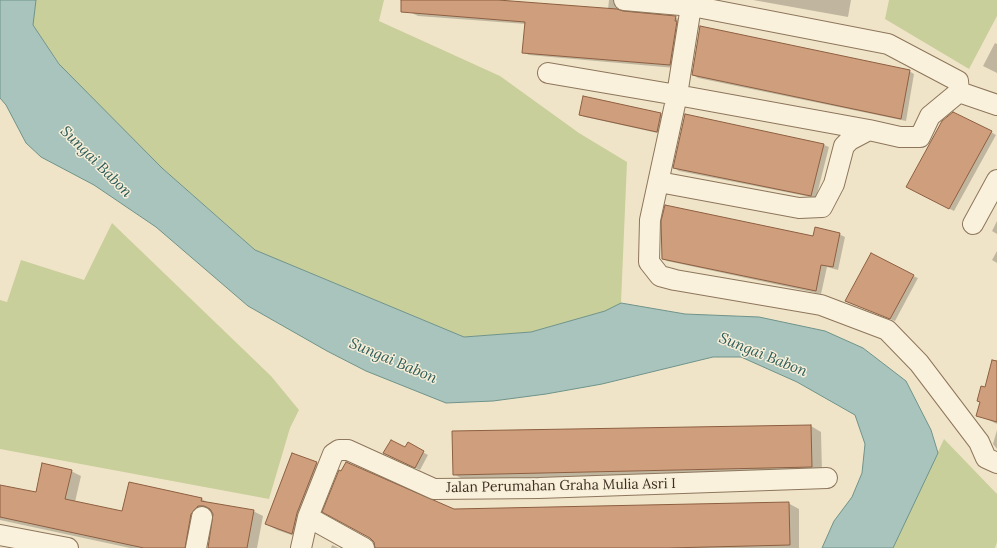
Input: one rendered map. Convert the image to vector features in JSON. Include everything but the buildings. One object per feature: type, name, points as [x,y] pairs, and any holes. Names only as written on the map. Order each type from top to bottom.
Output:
[{"type":"street","points":[[624,0],[692,3],[888,44],[958,81],[959,92]]},
{"type":"street","points":[[692,3],[677,95],[650,220],[649,262],[660,276],[724,290],[821,305],[886,330],[919,363],[980,442],[986,458],[997,463]]},
{"type":"street","points":[[548,73],[677,95],[900,137],[920,137],[930,116],[959,92]]},
{"type":"street","points":[[959,92],[997,105]]},
{"type":"street","points":[[659,182],[799,208],[822,207],[834,184],[844,146],[850,140],[869,130]]},
{"type":"street","points":[[973,224],[997,180]]},
{"type":"street","name":"Jalan Perumahan Graha Mulia Asri I","points":[[301,548],[308,517],[333,454],[336,451],[343,450],[434,489],[538,488],[827,478]]},
{"type":"street","points":[[196,548],[202,517]]},
{"type":"street","points":[[308,517],[364,548]]},
{"type":"street","points":[[0,535],[68,548]]},
{"type":"green space","points":[[36,0],[384,0],[379,21],[500,76],[579,133],[627,162],[621,303],[605,311],[531,332],[464,337],[255,250],[162,168],[63,69],[33,25]]},
{"type":"green space","points":[[889,0],[997,0],[997,16],[969,69],[885,19]]},
{"type":"green space","points":[[112,223],[271,376],[299,410],[290,428],[269,499],[0,449],[0,300],[7,302],[21,260],[84,280]]},
{"type":"green space","points":[[944,439],[997,494],[997,542],[995,548],[893,548]]},
{"type":"water","name":"Sungai Babon","points":[[0,0],[36,0],[33,25],[59,64],[162,168],[255,250],[464,337],[531,332],[605,311],[621,303],[685,314],[759,317],[825,331],[863,348],[906,381],[931,430],[938,453],[893,548],[822,548],[834,521],[852,497],[862,473],[865,444],[855,415],[797,382],[741,357],[713,357],[602,384],[546,394],[493,401],[446,403],[366,371],[327,351],[248,306],[156,227],[94,185],[41,157],[26,143],[6,105],[0,98]]}]
